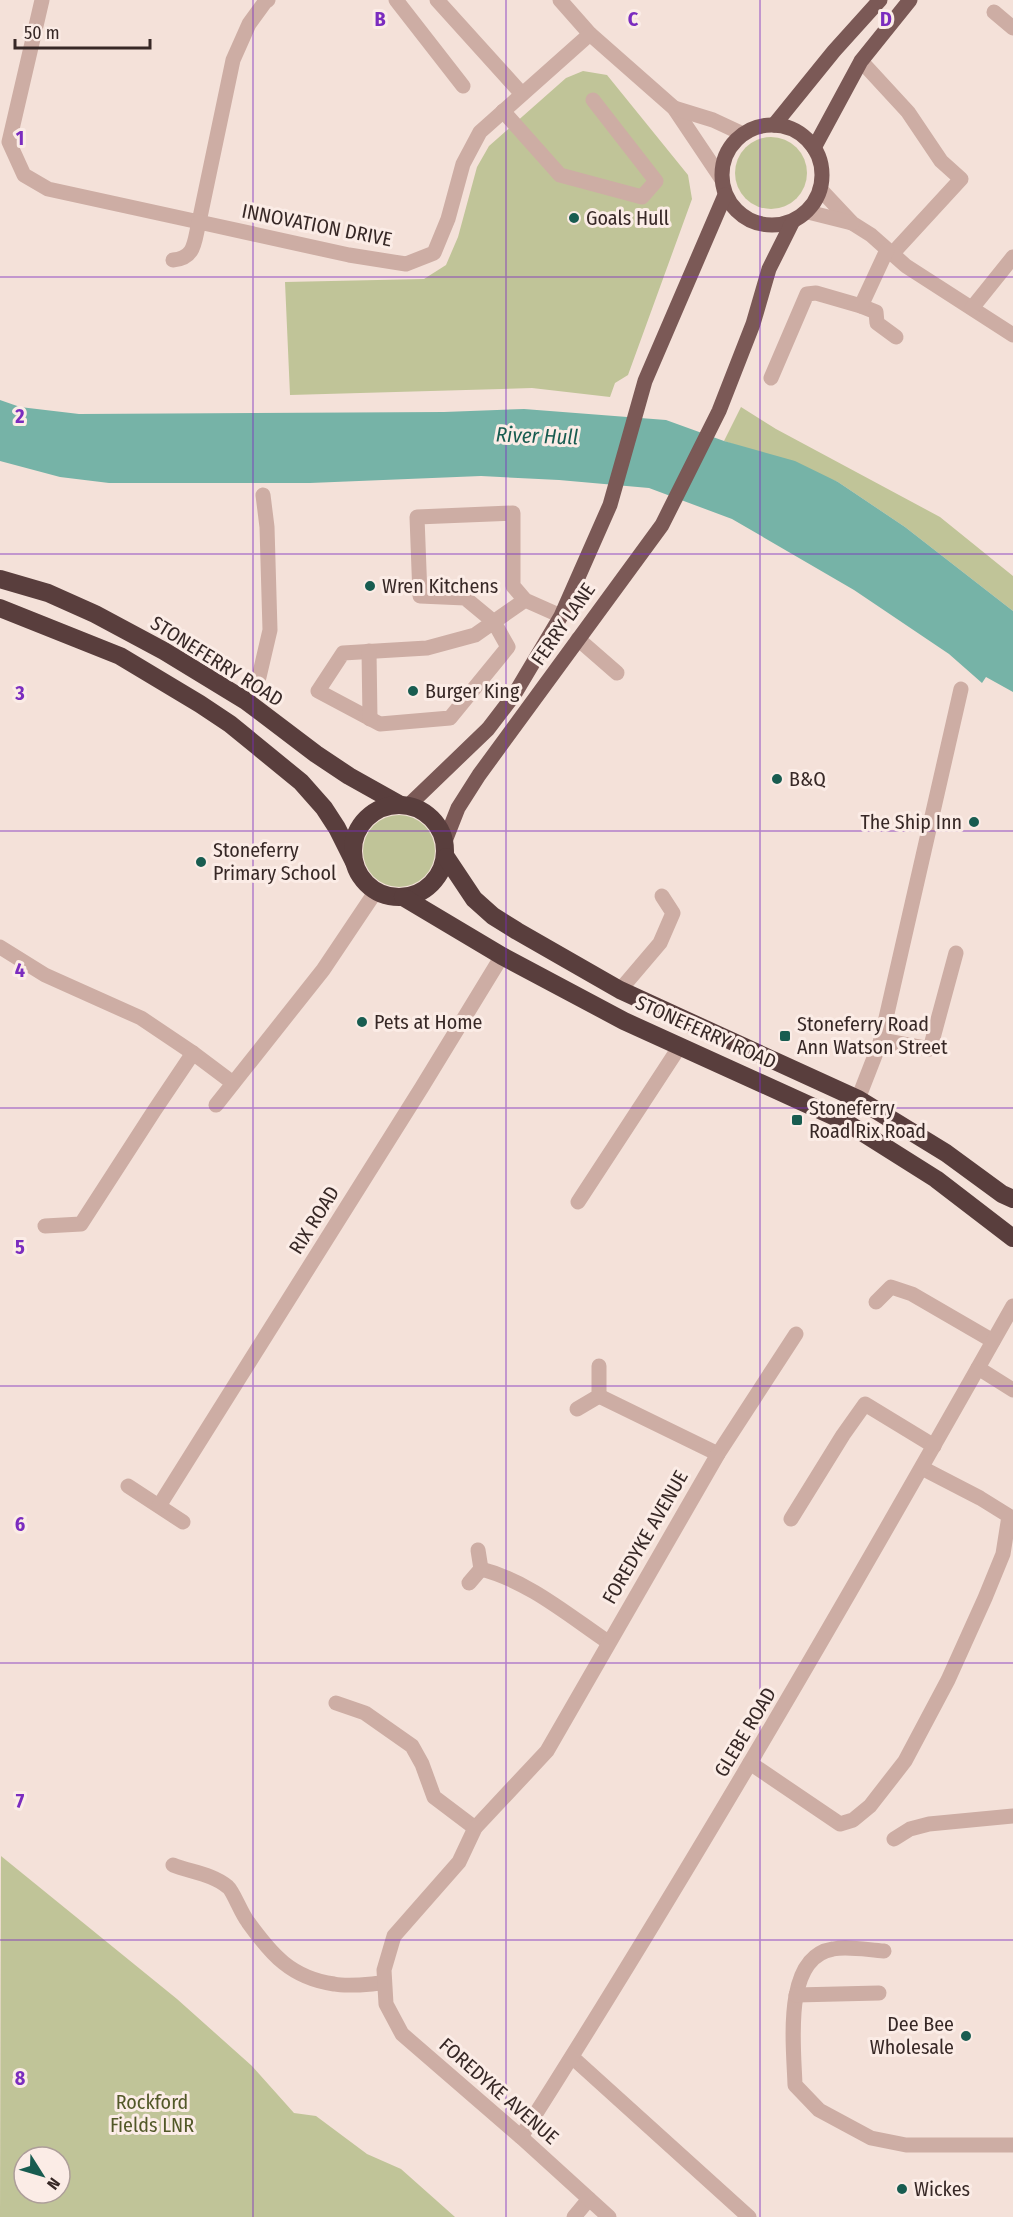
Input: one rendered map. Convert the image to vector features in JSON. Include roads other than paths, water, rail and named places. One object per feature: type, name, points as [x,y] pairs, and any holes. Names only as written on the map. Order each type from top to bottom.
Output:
[{"type":"highway","name":"STONEFERRY ROAD","points":[[0,579],[48,593],[95,614],[183,662],[246,701],[316,754],[372,790],[404,804]]},
{"type":"highway","points":[[0,608],[120,657],[230,724],[302,782],[337,828],[359,874],[376,891],[389,896],[403,897],[418,893],[431,885],[441,872],[445,849],[441,828],[422,810],[404,804],[379,809],[363,822],[356,834],[353,848],[354,862]]},
{"type":"highway","name":"STONEFERRY ROAD","points":[[445,849],[474,899],[493,916],[620,990],[858,1099],[946,1153],[1002,1194],[1013,1199]]},
{"type":"highway","name":"STONEFERRY ROAD","points":[[403,897],[502,956],[624,1021],[844,1121],[936,1179],[1013,1238]]},
{"type":"main road","points":[[774,125],[834,51],[880,0]]},
{"type":"main road","points":[[814,148],[861,61],[910,0]]},
{"type":"main road","points":[[774,125],[798,132],[814,148],[822,169],[820,189],[808,212],[793,221],[772,226],[749,221],[734,209],[725,195],[721,178],[728,150],[743,134],[754,128],[774,125]]},
{"type":"main road","name":"FERRY LANE","points":[[404,804],[488,729],[514,696],[561,616],[609,505],[645,381],[725,195]]},
{"type":"main road","name":"FERRY LANE","points":[[445,849],[458,808],[479,775],[662,525],[719,411],[753,324],[770,269],[793,221]]},
{"type":"street","name":"INNOVATION DRIVE","points":[[42,0],[5,132],[24,175],[48,189],[349,255],[406,264],[435,253],[448,219],[463,164],[480,132],[590,34]]},
{"type":"street","points":[[172,260],[186,258],[191,253],[233,60],[249,24],[268,0]]},
{"type":"street","points":[[396,0],[463,86]]},
{"type":"street","points":[[437,0],[522,94]]},
{"type":"street","points":[[560,0],[590,34],[674,108],[721,178]]},
{"type":"street","points":[[994,12],[1013,28]]},
{"type":"street","points":[[861,61],[908,112],[941,161],[961,179],[890,252],[861,306]]},
{"type":"street","points":[[503,111],[560,175],[642,197],[656,181],[593,100]]},
{"type":"street","points":[[674,108],[713,120],[743,134]]},
{"type":"street","points":[[820,189],[852,223],[871,235],[906,266],[1013,335]]},
{"type":"street","points":[[808,212],[852,223]]},
{"type":"street","points":[[972,308],[1013,257]]},
{"type":"street","points":[[771,378],[807,294],[816,293],[876,312],[877,323],[896,337]]},
{"type":"street","points":[[246,701],[259,678],[270,630],[267,527],[263,495]]},
{"type":"street","points":[[525,600],[494,622],[475,635],[427,648],[343,653],[318,691],[375,722],[450,718],[508,647],[494,622],[465,598],[420,596],[417,517],[513,513],[513,586],[525,600],[561,616]]},
{"type":"street","points":[[578,639],[617,673]]},
{"type":"street","points":[[369,651],[375,722]]},
{"type":"street","points":[[858,1099],[881,1040],[961,689]]},
{"type":"street","points":[[216,1105],[323,970],[376,891]]},
{"type":"street","points":[[620,990],[660,943],[673,913],[662,896]]},
{"type":"street","points":[[0,947],[45,975],[141,1018],[233,1083]]},
{"type":"street","points":[[881,1040],[930,1049],[956,953]]},
{"type":"street","name":"RIX ROAD","points":[[159,1506],[422,1088],[502,956]]},
{"type":"street","points":[[578,1202],[680,1046]]},
{"type":"street","points":[[45,1226],[81,1224],[193,1053]]},
{"type":"street","points":[[876,1302],[891,1287],[912,1294],[993,1341]]},
{"type":"street","name":"GLEBE ROAD","points":[[521,2137],[750,1763],[922,1468],[1013,1306]]},
{"type":"street","name":"GLEBE ROAD","points":[[993,1341],[1013,1323]]},
{"type":"street","name":"FOREDYKE AVENUE","points":[[609,2217],[402,2034],[386,2004],[384,1970],[394,1936],[459,1862],[475,1828],[547,1751],[718,1454],[796,1334]]},
{"type":"street","points":[[599,1366],[599,1396]]},
{"type":"street","points":[[978,1368],[1013,1390]]},
{"type":"street","points":[[599,1396],[718,1454]]},
{"type":"street","points":[[577,1409],[599,1396]]},
{"type":"street","points":[[791,1519],[865,1404],[934,1446]]},
{"type":"street","points":[[750,1763],[840,1824],[853,1820],[870,1806],[905,1761],[948,1680],[985,1598],[1003,1554],[1009,1516],[922,1468]]},
{"type":"street","points":[[128,1486],[183,1522]]},
{"type":"street","points":[[469,1583],[481,1569],[478,1550]]},
{"type":"street","points":[[481,1569],[501,1574],[534,1592],[608,1642]]},
{"type":"street","points":[[336,1703],[364,1713],[412,1746],[422,1764],[434,1797],[475,1828]]},
{"type":"street","points":[[894,1839],[910,1829],[929,1824],[1013,1815]]},
{"type":"street","points":[[173,1865],[209,1875],[230,1888],[240,1912],[270,1953],[298,1974],[334,1984],[384,1983]]},
{"type":"street","points":[[884,1951],[833,1949],[818,1954],[802,1972],[793,2009],[795,2085],[819,2110],[871,2138],[906,2145],[1013,2145]]},
{"type":"street","points":[[796,1995],[879,1993]]},
{"type":"street","points":[[572,2057],[749,2217]]},
{"type":"street","points":[[574,2217],[590,2199]]},
{"type":"water","name":"River Hull","points":[[0,400],[20,407],[79,414],[444,412],[524,409],[666,420],[724,441],[795,461],[838,482],[905,527],[1013,611],[1013,692],[986,677],[982,683],[949,654],[854,590],[732,519],[649,488],[481,476],[310,483],[109,483],[60,477],[0,461]]},
{"type":"place","name":"Goals Hull","points":[[574,218]]},
{"type":"place","name":"Wren Kitchens","points":[[370,586]]},
{"type":"place","name":"Burger King","points":[[413,691]]},
{"type":"place","name":"B&Q","points":[[777,779]]},
{"type":"place","name":"The Ship Inn","points":[[974,822]]},
{"type":"place","name":"Stoneferry Primary School","points":[[201,862]]},
{"type":"place","name":"Pets at Home","points":[[362,1022]]},
{"type":"place","name":"Stoneferry Road Ann Watson Street","points":[[785,1036]]},
{"type":"place","name":"Stoneferry Road Rix Road","points":[[797,1120]]},
{"type":"place","name":"Dee Bee Wholesale","points":[[966,2036]]},
{"type":"place","name":"Wickes","points":[[902,2189]]},
{"type":"park label","name":"Rockford Fields LNR","points":[[152,2114]]}]
